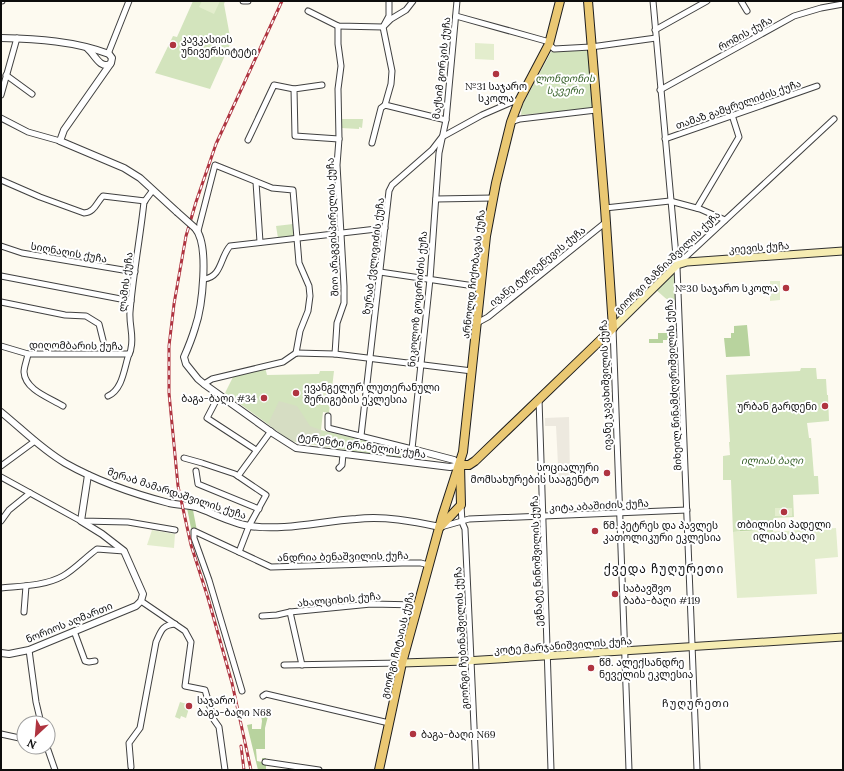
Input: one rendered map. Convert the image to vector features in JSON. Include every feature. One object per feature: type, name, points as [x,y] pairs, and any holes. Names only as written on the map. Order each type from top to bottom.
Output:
[{"type":"main road","name":"არნოლდ ჩიქობავას ქუჩა","points":[[464,465],[463,454],[486,236],[493,198],[511,122],[519,101],[548,44],[560,1]]},
{"type":"main road","name":"ივანე ჯავახიშვილის ქუჩა","points":[[588,1],[613,328]]},
{"type":"main road","name":"კიევის ქუჩა","points":[[677,265],[687,262],[843,251]]},
{"type":"main road","name":"გიორგი მაზნიაშვილის ქუჩა","points":[[457,474],[463,470],[464,465],[475,461],[677,265]]},
{"type":"main road","name":"გიორგი ჩიტაიას ქუჩა","points":[[379,770],[402,663],[428,565],[457,474]]},
{"type":"main road","points":[[457,474],[460,505]]},
{"type":"main road","points":[[450,497],[456,498],[460,505]]},
{"type":"main road","name":"გიორგი ჩიტაიას ქუჩა","points":[[440,527],[460,505]]},
{"type":"main road","name":"კოტე მარჯანიშვილის ქუჩა","points":[[402,663],[472,661],[843,637]]},
{"type":"street","points":[[100,77],[99,62],[101,55],[106,54],[129,1]]},
{"type":"street","points":[[243,1],[248,1]]},
{"type":"street","points":[[372,143],[381,108],[386,105],[391,84],[392,71],[384,27],[389,16],[389,1]]},
{"type":"street","points":[[384,27],[391,19],[406,10],[413,1]]},
{"type":"street","name":"მაქსიმ გორკის ქუჩა","points":[[442,137],[446,120],[457,1]]},
{"type":"street","name":"მიხეილ წინამძღვრიშვილის ქუჩა","points":[[653,1],[677,265],[688,510],[697,770]]},
{"type":"street","points":[[655,30],[707,1]]},
{"type":"street","points":[[741,1],[747,11]]},
{"type":"street","name":"რომის ქუჩა","points":[[660,90],[794,16],[821,8],[843,4]]},
{"type":"street","points":[[308,11],[338,26],[384,27]]},
{"type":"street","points":[[456,16],[546,41],[554,49],[591,47],[656,38]]},
{"type":"street","name":"შიო არაგვისპირელის ქუჩა","points":[[335,354],[337,323],[344,303],[337,165],[339,139],[338,89],[341,66],[338,44],[338,26]]},
{"type":"street","points":[[1,38],[52,40],[85,47],[106,54],[112,58],[110,64],[100,77],[95,88],[64,130],[60,141]]},
{"type":"street","points":[[1,93],[17,38]]},
{"type":"street","points":[[85,47],[94,54],[99,62],[104,66],[110,64]]},
{"type":"street","points":[[6,75],[32,94]]},
{"type":"street","points":[[248,140],[274,85],[294,89],[322,86]]},
{"type":"street","name":"თამაზ გამყრელიძის ქუჩა","points":[[665,139],[817,86]]},
{"type":"street","points":[[294,89],[295,136],[339,139]]},
{"type":"street","name":"ზურაბ ქვლივიძის ქუჩა","points":[[361,436],[389,191],[392,185],[432,150],[442,137],[482,114],[512,102],[519,101]]},
{"type":"street","points":[[386,105],[446,120]]},
{"type":"street","points":[[511,122],[596,110]]},
{"type":"street","points":[[697,208],[739,138],[732,116]]},
{"type":"street","points":[[1,118],[28,132],[60,141],[124,168],[140,178],[196,229],[202,247],[204,279],[209,278],[219,270],[224,252],[230,246],[385,228]]},
{"type":"street","name":"გიორგი მაზნიაშვილის ქუჩა","points":[[677,265],[834,118]]},
{"type":"street","name":"ნიკოლოზ გოცირიძის ქუჩა","points":[[411,462],[422,365],[439,153],[442,137]]},
{"type":"street","points":[[196,229],[215,165],[272,188],[293,190],[299,263],[308,286],[310,296],[308,311],[300,331],[296,353]]},
{"type":"street","points":[[1,180],[40,197],[84,213],[94,209],[103,196],[145,201]]},
{"type":"street","points":[[256,182],[260,242]]},
{"type":"street","name":"ლამის ქუჩა","points":[[108,396],[113,394],[117,389],[123,377],[128,354],[132,348],[133,338],[129,319],[131,301],[145,201],[153,190]]},
{"type":"street","points":[[436,198],[493,198]]},
{"type":"street","points":[[605,208],[670,201],[697,208],[725,220]]},
{"type":"street","name":"ივანე ტურგენევის ქუჩა","points":[[477,323],[488,317],[606,222]]},
{"type":"street","name":"სიღნაღის ქუჩა","points":[[1,246],[22,253],[135,272]]},
{"type":"street","points":[[380,272],[481,287]]},
{"type":"street","points":[[1,276],[131,301]]},
{"type":"street","name":"ტერენტი გრანელის ქუჩა","points":[[204,279],[196,327],[184,357],[186,364],[204,384],[270,432],[296,448],[411,462],[457,474]]},
{"type":"street","points":[[1,302],[65,315],[86,316],[99,324],[102,340]]},
{"type":"street","name":"ივანე ჯავახიშვილის ქუჩა","points":[[613,328],[629,770]]},
{"type":"street","name":"დიღომბარის ქუჩა","points":[[1,346],[28,354],[128,354]]},
{"type":"street","points":[[204,384],[212,379],[284,362],[296,353],[335,354],[472,371]]},
{"type":"street","points":[[28,354],[24,370],[25,376],[29,383],[35,390],[63,406]]},
{"type":"street","points":[[220,395],[207,418],[256,450]]},
{"type":"street","name":"ეგნატე ნინოშვილის ქუჩა","points":[[539,399],[551,770]]},
{"type":"street","name":"მერაბ მამარდაშვილის ქუჩა","points":[[1,412],[35,441],[64,462],[88,475],[122,488],[170,503],[195,507],[249,526],[273,527],[356,518],[381,518],[405,520],[440,527]]},
{"type":"street","name":"ტერენტი გრანელის ქუჩა","points":[[328,416],[328,428],[454,460],[464,465]]},
{"type":"street","points":[[238,476],[270,432]]},
{"type":"street","points":[[1,466],[35,441]]},
{"type":"street","points":[[339,468],[342,464],[343,454]]},
{"type":"street","points":[[184,458],[238,476],[266,495],[249,526],[239,552]]},
{"type":"street","points":[[457,474],[464,465]]},
{"type":"street","points":[[196,471],[198,484],[259,509]]},
{"type":"street","points":[[81,520],[88,475]]},
{"type":"street","points":[[1,477],[81,520],[114,542],[124,551],[143,594],[141,601],[186,631],[191,642],[185,686],[205,690],[214,720],[219,727],[225,770]]},
{"type":"street","points":[[1,521],[9,510],[30,493]]},
{"type":"street","name":"გიორგი ჩუბინაშვილის ქუჩა","points":[[460,505],[462,522],[465,529],[476,770]]},
{"type":"street","name":"კიტა აბაშიძის ქუჩა","points":[[440,527],[469,519],[688,510]]},
{"type":"street","points":[[81,520],[128,522],[175,530]]},
{"type":"street","name":"ანდრია ბენაშვილის ქუჩა","points":[[242,691],[209,580],[194,538],[194,531],[271,567],[402,563],[421,563],[428,565]]},
{"type":"street","points":[[1,588],[26,586],[51,581],[63,576],[97,549],[124,551]]},
{"type":"street","points":[[24,612],[26,586]]},
{"type":"street","name":"ნორიოს აღმართი","points":[[1,654],[28,650],[136,606],[141,601]]},
{"type":"street","name":"ახალციხის ქუჩა","points":[[262,616],[371,604],[418,606]]},
{"type":"street","points":[[290,612],[302,665]]},
{"type":"street","points":[[131,767],[129,743],[140,728],[156,642],[162,630],[167,625],[175,624]]},
{"type":"street","points":[[74,631],[85,661],[89,662],[95,660]]},
{"type":"street","points":[[28,650],[39,715]]},
{"type":"street","name":"კოტე მარჯანიშვილის ქუჩა","points":[[284,665],[402,663]]},
{"type":"street","points":[[263,696],[266,694],[389,723]]},
{"type":"street","points":[[1,734],[16,737]]},
{"type":"street","points":[[50,755],[55,770]]},
{"type":"street","points":[[265,762],[319,770]]},
{"type":"green space","points":[[193,1],[225,1],[224,4],[231,42],[210,89],[155,73],[173,36],[177,37]]},
{"type":"green space","points":[[202,1],[220,1],[214,14],[199,7]]},
{"type":"green space","points":[[475,43],[494,44],[494,60],[475,59]]},
{"type":"green space","name":"ლონდონის სკვერი","points":[[589,50],[594,108],[521,115],[522,106],[551,52]]},
{"type":"green space","points":[[342,119],[363,119],[362,128],[341,128]]},
{"type":"green space","points":[[293,224],[294,237],[278,238],[276,226]]},
{"type":"green space","points":[[673,273],[675,273],[677,303],[668,300],[655,289]]},
{"type":"green space","points":[[770,281],[780,281],[780,300],[770,301]]},
{"type":"green space","points":[[747,325],[750,356],[726,357],[724,338],[731,338],[731,333],[734,333],[734,326]]},
{"type":"green space","points":[[658,333],[668,333],[668,340],[663,340],[663,343],[649,343],[649,339],[658,339]]},
{"type":"green space","points":[[265,367],[267,375],[319,374],[320,371],[334,371],[329,413],[323,412],[321,430],[409,452],[407,460],[291,441],[225,393],[234,375]]},
{"type":"green space","name":"ილიას ბაღი","points":[[801,368],[816,368],[817,379],[826,379],[829,421],[807,423],[809,438],[811,438],[814,476],[818,476],[819,494],[793,495],[794,517],[774,518],[773,532],[767,532],[766,530],[733,532],[731,480],[723,480],[723,456],[730,455],[726,375],[800,371]]},
{"type":"green space","points":[[320,387],[331,388],[328,405],[318,403]]},
{"type":"green space","points":[[279,401],[297,406],[310,426],[321,430],[320,445],[291,441],[268,424]]},
{"type":"green space","points":[[187,508],[193,510],[197,531],[191,528]]},
{"type":"green space","name":"თბილისი პადელი ილიას ბაღი","points":[[775,508],[792,508],[792,516],[775,516]]},
{"type":"green space","points":[[773,521],[773,528],[740,531],[740,523]]},
{"type":"green space","points":[[836,528],[838,557],[815,559],[817,594],[737,598],[733,532],[767,530],[767,532]]},
{"type":"green space","points":[[152,530],[175,534],[174,548],[147,545]]},
{"type":"green space","points":[[180,702],[190,705],[186,718],[181,716],[180,719],[175,717]]},
{"type":"green space","points":[[261,715],[268,716],[265,728],[265,749],[256,749],[257,761],[262,762],[262,758],[266,758],[266,770],[258,770],[247,725],[252,724],[252,729],[261,729]]},
{"type":"shaded area","points":[[569,417],[570,476],[573,476],[573,483],[559,484],[556,426],[545,426],[545,418]]},
{"type":"railway","points":[[251,770],[232,683],[208,598],[191,545],[178,486],[169,393],[169,346],[174,304],[186,236],[196,202],[216,144],[282,1]]},
{"type":"railway","points":[[241,746],[244,770]]},
{"type":"place","name":"კავკასიის უნივერსიტეტი","points":[[173,45]]},
{"type":"place","name":"№31 საჯარო სკოლა","points":[[496,74]]},
{"type":"place","name":"№30 საჯარო სკოლა","points":[[786,288]]},
{"type":"place","name":"ევანგელურ ლუთერანული შერიგების ეკლესია","points":[[296,393]]},
{"type":"place","name":"ბაგა-ბაღი #34","points":[[264,398]]},
{"type":"place","name":"ურბან გარდენი","points":[[825,406]]},
{"type":"place","name":"სოციალური მომსახურების სააგენტო","points":[[607,473]]},
{"type":"place","name":"თბილისი პადელი ილიას ბაღი","points":[[784,512]]},
{"type":"place","name":"წმ. პეტრეს და პავლეს კათოლიკური ეკლესია","points":[[595,531]]},
{"type":"place","name":"საბავშვო ბაბა-ბაღი #119","points":[[615,594]]},
{"type":"place","name":"წმ. ალექსანდრე ნეველის ეკლესია","points":[[591,668]]},
{"type":"place","name":"საჯარო ბაგა-ბაღი N68","points":[[189,706]]},
{"type":"place","name":"ბაგა-ბაღი N69","points":[[413,734]]},
{"type":"district","name":"ქვედა ჩუღურეთი","points":[[664,569]]},
{"type":"district","name":"ჩუღურეთი","points":[[696,703]]}]
